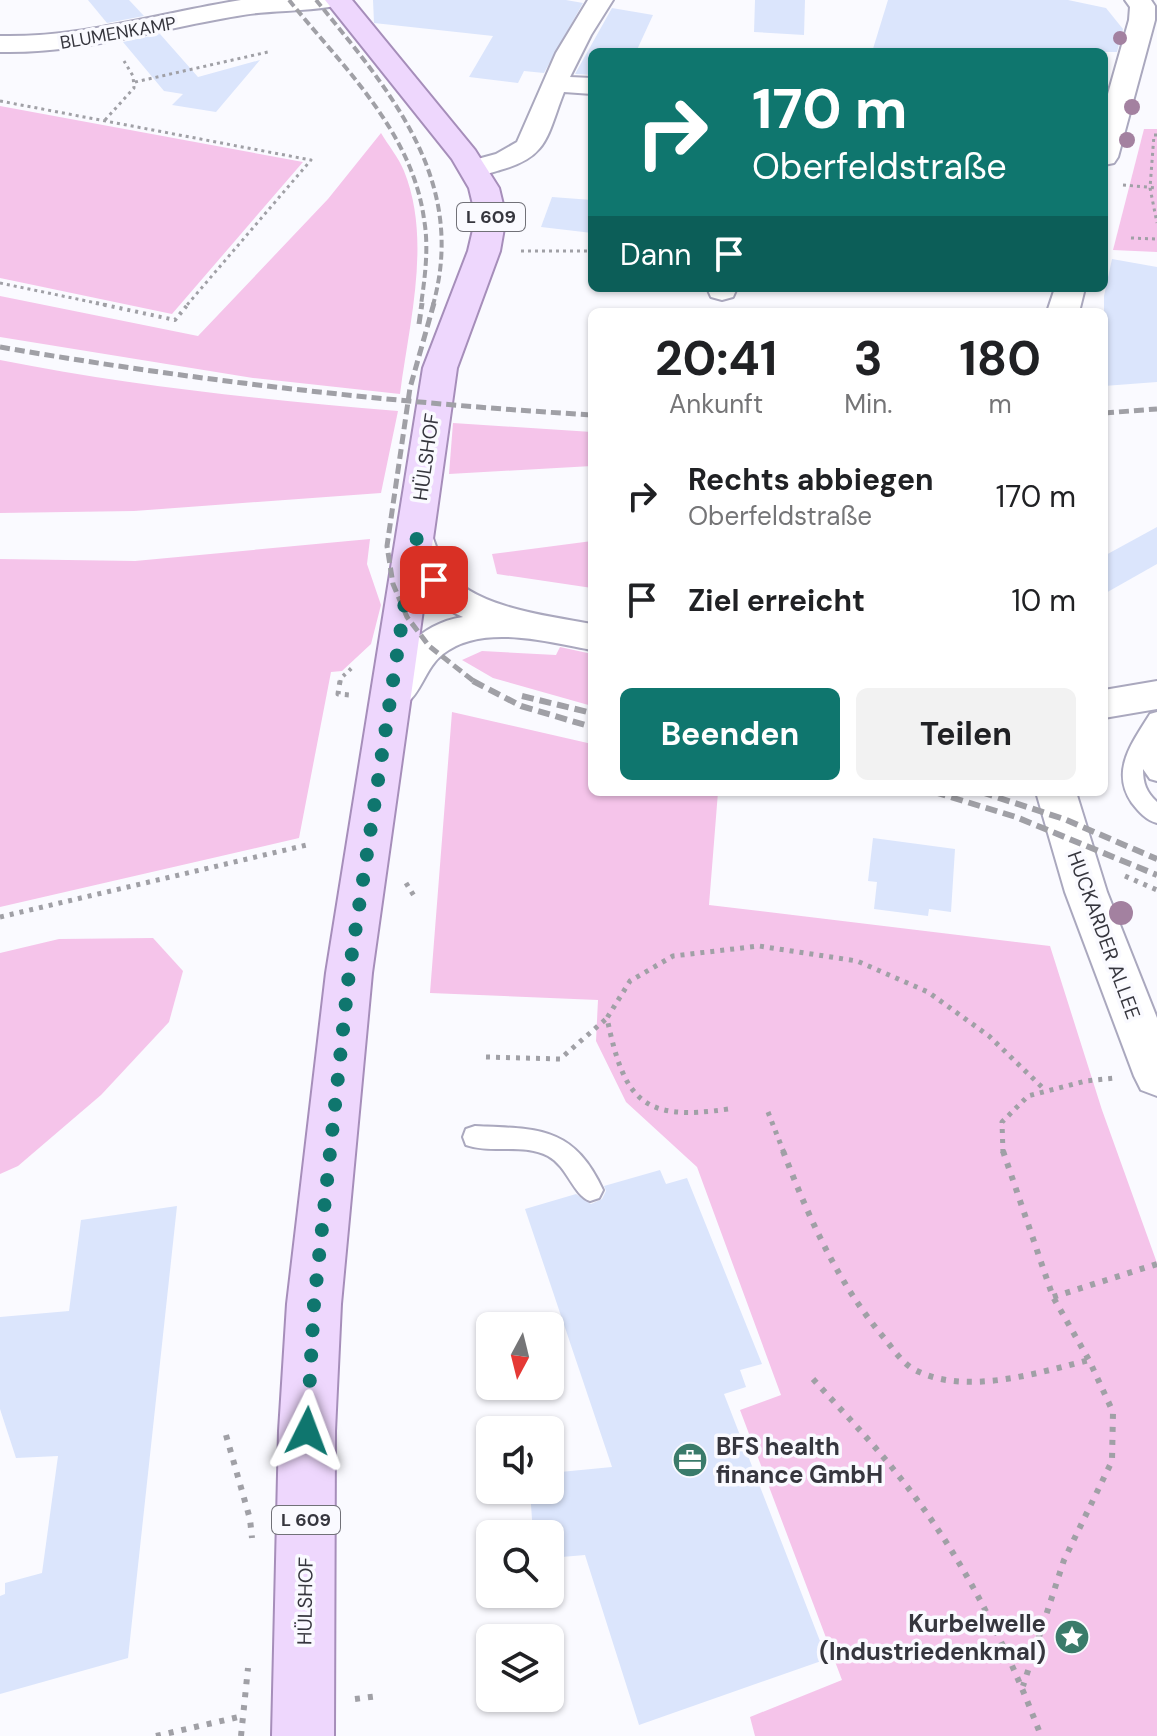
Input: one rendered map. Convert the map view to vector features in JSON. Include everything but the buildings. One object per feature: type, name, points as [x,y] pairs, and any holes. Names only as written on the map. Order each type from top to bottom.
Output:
[{"type":"main road","name":"HÜLSHOF","points":[[303,1736],[307,1431],[314,1304],[349,973],[440,368],[479,268],[489,230],[489,203],[473,169],[338,0]]},
{"type":"street","name":"BLUMENKAMP","points":[[0,44],[57,45],[105,39],[254,3],[329,0]]},
{"type":"street","points":[[473,169],[506,160],[529,147],[576,37],[601,0]]},
{"type":"street","points":[[1108,126],[1145,14]]},
{"type":"street","points":[[554,84],[588,86]]},
{"type":"street","points":[[415,535],[434,580],[461,599],[519,623],[588,636]]},
{"type":"street","points":[[392,696],[428,645],[458,630],[519,623]]},
{"type":"street","points":[[1108,704],[1155,705]]},
{"type":"street","name":"HUCKARDER ALLEE","points":[[1057,796],[1086,892],[1157,1075]]},
{"type":"lane","points":[[1155,705],[1145,740],[1145,756],[1157,773]]},
{"type":"lane","points":[[1145,740],[1135,756],[1130,776],[1135,790],[1157,815]]},
{"type":"lane","points":[[475,1137],[532,1140],[566,1150],[584,1173],[590,1190]]},
{"type":"path","points":[[105,39],[128,65],[135,82]]},
{"type":"path","points":[[104,121],[125,101],[135,82],[268,52]]},
{"type":"path","points":[[0,101],[311,160],[175,320],[0,283]]},
{"type":"path","points":[[1157,135],[1154,135],[1150,188],[1157,223]]},
{"type":"path","points":[[1123,185],[1157,188]]},
{"type":"path","points":[[1131,238],[1157,239]]},
{"type":"path","points":[[534,251],[588,251]]},
{"type":"path","points":[[0,917],[311,844]]},
{"type":"path","points":[[1134,880],[1157,890]]},
{"type":"path","points":[[486,1057],[560,1059],[607,1018],[630,981],[673,956],[759,946],[857,961],[928,992],[989,1036],[1046,1091]]},
{"type":"path","points":[[607,1018],[613,1053],[629,1091],[659,1111],[695,1116],[728,1109]]},
{"type":"path","points":[[1023,1686],[1064,1560],[1112,1461],[1113,1412],[1089,1360],[1053,1297],[1003,1152],[1002,1122],[1028,1096],[1086,1081],[1157,1075]]},
{"type":"path","points":[[768,1112],[826,1254],[874,1329],[913,1370],[964,1381],[1034,1375],[1089,1360]]},
{"type":"path","points":[[1053,1297],[1157,1264]]},
{"type":"path","points":[[813,1379],[912,1492],[951,1549],[1023,1686],[1041,1736]]},
{"type":"path","points":[[226,1435],[250,1519],[252,1544]]},
{"type":"path","points":[[241,1736],[249,1658]]},
{"type":"shaded area","points":[[0,106],[303,162],[172,314],[0,278]]},
{"type":"shaded area","points":[[1144,129],[1157,129],[1157,252],[1113,250]]},
{"type":"shaded area","points":[[381,133],[404,171],[416,225],[416,282],[400,394],[253,378],[0,337],[0,296],[198,336],[328,199]]},
{"type":"shaded area","points":[[0,360],[198,391],[398,411],[381,493],[134,511],[0,513]]},
{"type":"shaded area","points":[[453,423],[588,432],[588,466],[449,474]]},
{"type":"shaded area","points":[[370,539],[367,564],[381,605],[371,644],[342,671],[331,672],[299,838],[0,907],[0,559],[135,561]]},
{"type":"shaded area","points":[[588,542],[588,587],[497,574],[492,554]]},
{"type":"shaded area","points":[[560,647],[588,653],[588,705],[493,678],[462,660],[482,651],[556,655]]},
{"type":"shaded area","points":[[452,712],[588,743],[588,796],[718,796],[709,905],[1050,946],[1102,1110],[1157,1263],[1157,1736],[755,1736],[750,1717],[842,1680],[740,1410],[781,1395],[697,1167],[626,1102],[596,1041],[598,1000],[430,993]]},
{"type":"shaded area","points":[[153,938],[183,971],[169,1022],[101,1095],[18,1166],[0,1174],[0,953],[59,939]]},
{"type":"railway","points":[[289,0],[372,101],[405,157],[417,187],[424,219],[426,262],[421,305]]},
{"type":"railway","points":[[316,0],[395,104],[431,178],[440,217],[441,260],[433,305]]},
{"type":"railway","points":[[419,324],[422,303]]},
{"type":"railway","points":[[408,400],[434,303]]},
{"type":"railway","points":[[0,347],[147,370],[408,400]]},
{"type":"railway","points":[[408,400],[588,415]]},
{"type":"railway","points":[[408,400],[387,546],[393,584],[407,617],[429,646],[474,682]]},
{"type":"railway","points":[[1108,413],[1157,409]]},
{"type":"railway","points":[[474,682],[521,706],[588,726]]},
{"type":"railway","points":[[522,696],[588,712]]},
{"type":"railway","points":[[947,796],[1016,817],[1157,875]]},
{"type":"railway","points":[[993,796],[1064,819],[1157,859]]},
{"type":"place","name":"BFS health finance GmbH","points":[[690,1460]]},
{"type":"place","name":"Kurbelwelle (Industriedenkmal)","points":[[1072,1637]]},
{"type":"route","points":[[307,1431],[314,1304],[349,973],[415,535],[434,580]]}]
